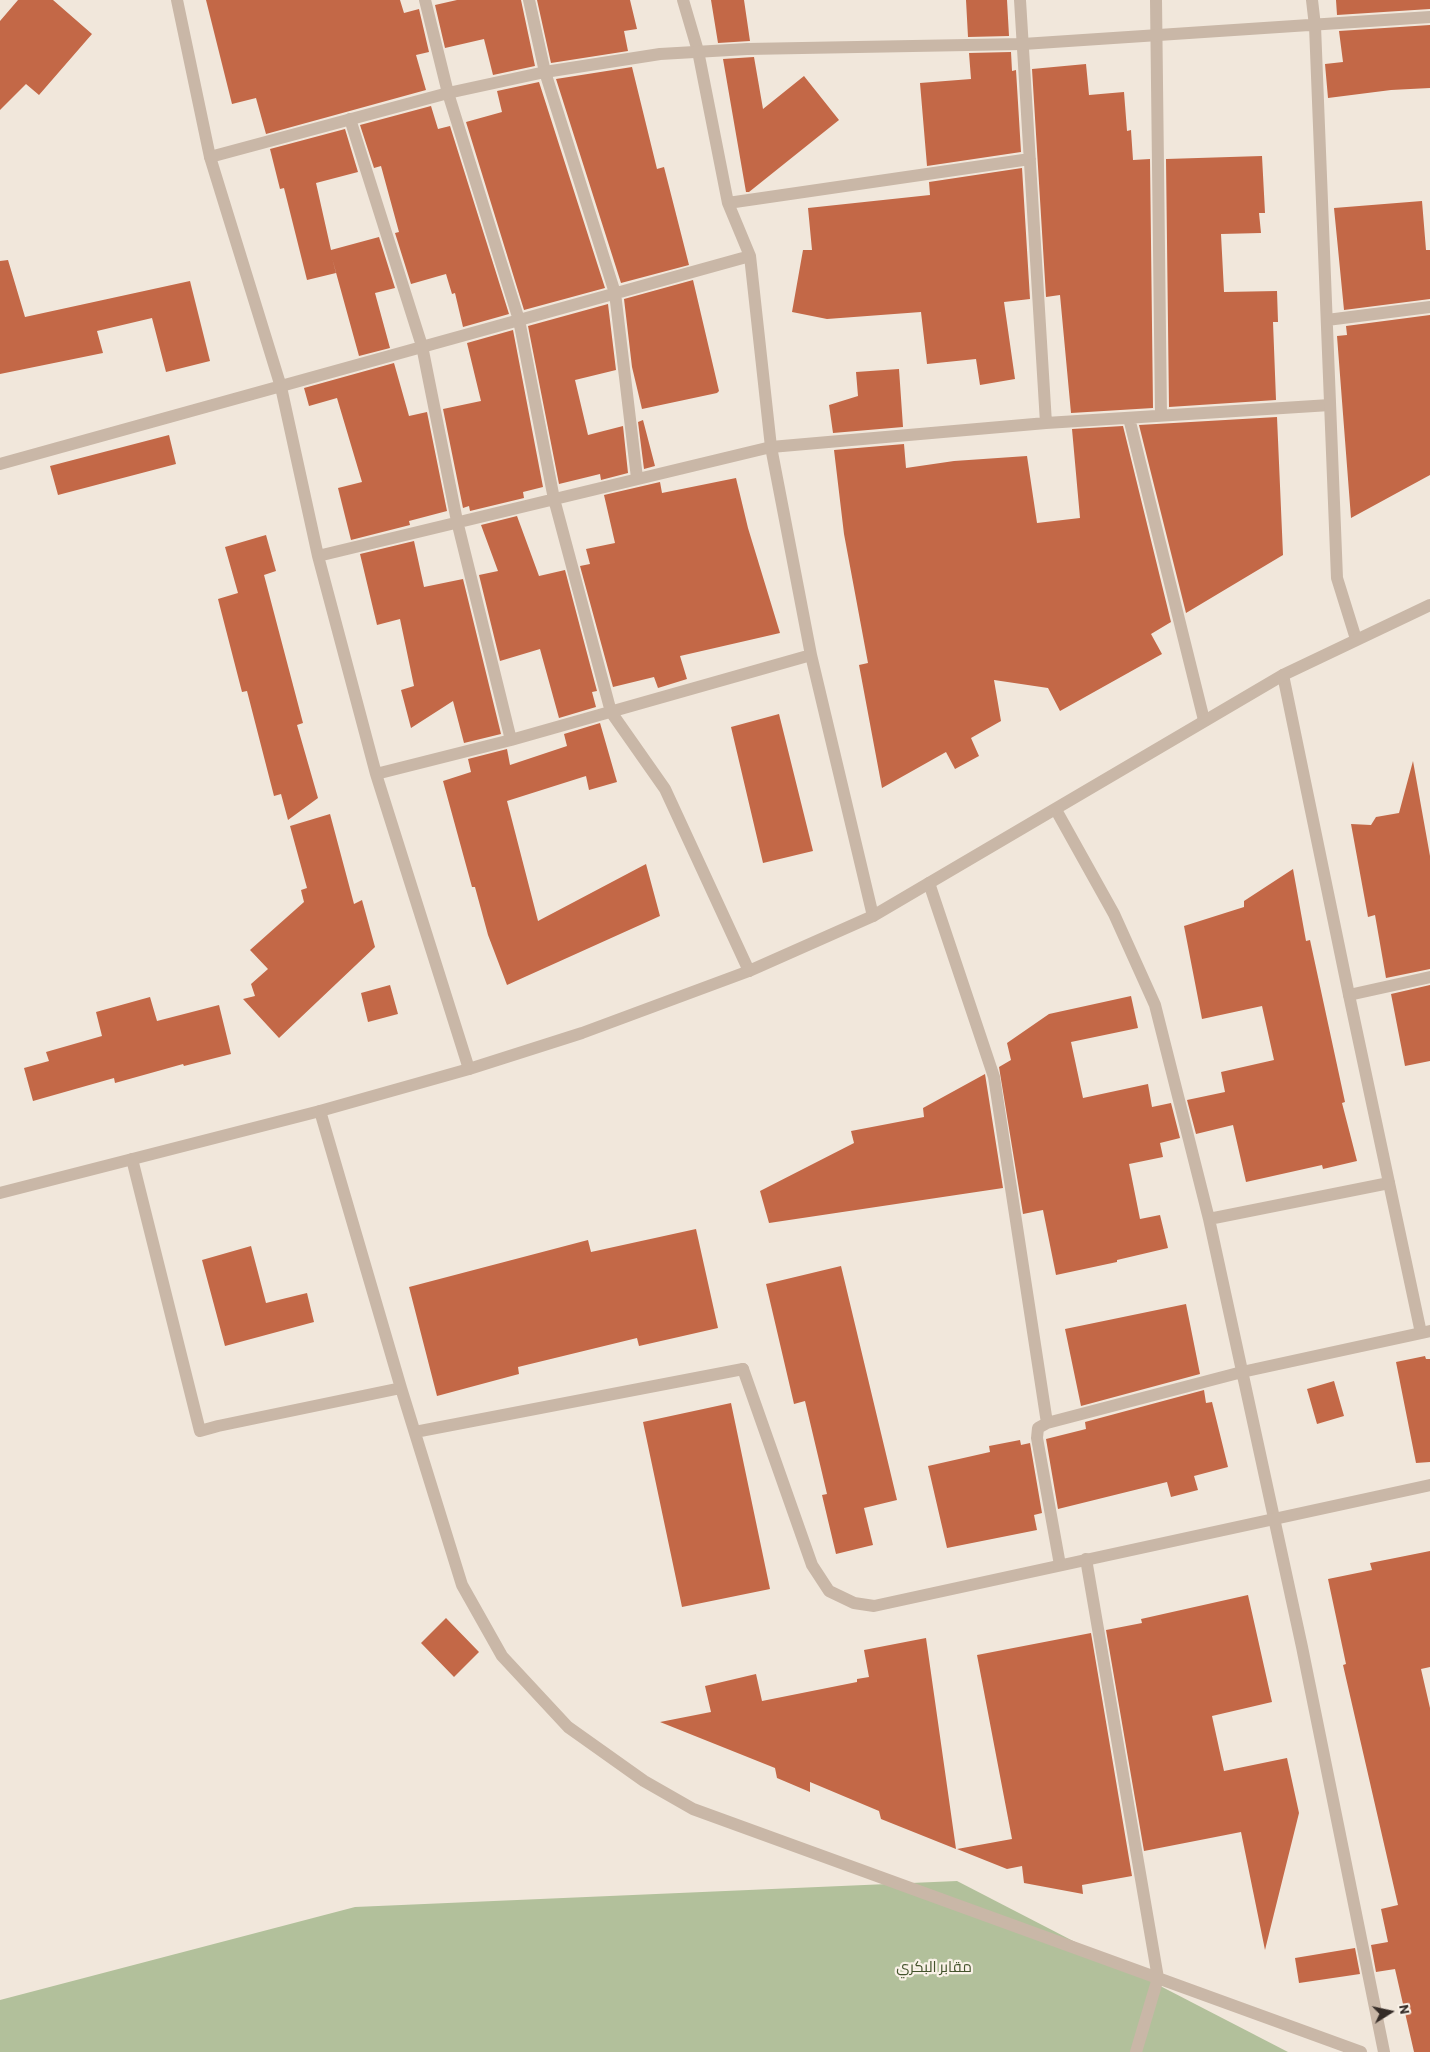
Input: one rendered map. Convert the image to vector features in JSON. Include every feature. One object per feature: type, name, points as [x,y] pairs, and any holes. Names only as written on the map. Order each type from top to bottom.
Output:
[{"type":"street","points":[[177,0],[210,157],[281,387],[318,556],[376,774],[469,1069]]},
{"type":"street","points":[[425,0],[448,93],[520,320],[554,499],[611,712],[665,789],[749,971]]},
{"type":"street","points":[[529,0],[545,72],[615,293],[637,478]]},
{"type":"street","points":[[683,0],[698,51],[728,203],[750,256],[771,447],[811,655],[873,916]]},
{"type":"street","points":[[1020,0],[1046,423]]},
{"type":"street","points":[[1156,0],[1161,415]]},
{"type":"street","points":[[1312,0],[1315,26],[1337,578],[1356,640]]},
{"type":"street","points":[[210,157],[448,93],[545,72],[660,54],[698,51],[1024,44],[1430,17]]},
{"type":"street","points":[[350,119],[422,346],[457,522],[511,740]]},
{"type":"street","points":[[728,203],[1030,159]]},
{"type":"street","points":[[0,464],[750,256]]},
{"type":"street","points":[[1327,320],[1430,307]]},
{"type":"street","points":[[318,556],[771,447],[1046,423],[1330,405]]},
{"type":"street","points":[[1130,418],[1204,720]]},
{"type":"street","points":[[0,1193],[320,1111],[469,1069],[582,1033],[749,971],[873,916],[1056,810],[1204,720],[1284,675],[1430,605]]},
{"type":"street","points":[[376,774],[511,740],[811,655]]},
{"type":"street","points":[[1060,1564],[1037,1438],[1038,1428],[1047,1423],[1242,1372],[1426,1332],[1389,1183],[1284,675]]},
{"type":"street","points":[[1056,810],[1114,914],[1155,1005],[1209,1219],[1302,1648],[1384,2052]]},
{"type":"street","points":[[929,883],[994,1077],[1047,1423]]},
{"type":"street","points":[[1349,995],[1430,977]]},
{"type":"street","points":[[320,1111],[401,1388],[462,1585],[502,1656],[568,1727],[644,1781],[693,1809],[1361,2052]]},
{"type":"street","points":[[132,1159],[200,1432],[218,1426],[401,1388]]},
{"type":"street","points":[[1209,1219],[1389,1183]]},
{"type":"street","points":[[415,1432],[743,1369],[812,1565],[829,1591],[854,1603],[874,1606],[1430,1485]]},
{"type":"street","points":[[1086,1559],[1158,1978],[1136,2052]]},
{"type":"green space","name":"مقابر البكري","points":[[957,1881],[1288,2052],[0,2052],[0,2000],[355,1907]]},
{"type":"building","points":[[18,0],[53,0],[92,34],[39,95],[26,84],[0,110],[0,21]]},
{"type":"building","points":[[206,0],[400,0],[404,13],[419,9],[429,52],[416,55],[426,90],[266,134],[256,98],[232,104]]},
{"type":"building","points":[[457,0],[521,0],[535,66],[493,75],[484,39],[445,48],[435,5]]},
{"type":"building","points":[[537,0],[630,0],[637,29],[624,31],[628,51],[551,63]]},
{"type":"building","points":[[711,0],[744,0],[750,41],[718,43]]},
{"type":"building","points":[[966,0],[1007,0],[1009,36],[968,37]]},
{"type":"building","points":[[1336,0],[1430,0],[1430,9],[1337,15]]},
{"type":"building","points":[[1430,25],[1430,88],[1391,90],[1328,98],[1325,64],[1343,62],[1339,31]]},
{"type":"building","points":[[1011,52],[1012,71],[1016,70],[1021,152],[927,166],[920,83],[971,79],[969,53]]},
{"type":"building","points":[[754,57],[763,109],[804,76],[839,120],[749,192],[746,192],[723,59]]},
{"type":"building","points":[[1086,64],[1089,95],[1124,92],[1127,131],[1131,130],[1133,160],[1150,159],[1153,408],[1071,413],[1060,295],[1046,297],[1032,69]]},
{"type":"building","points":[[632,67],[657,169],[664,167],[689,265],[621,283],[556,79]]},
{"type":"building","points":[[539,82],[605,288],[524,310],[466,122],[502,112],[497,91]]},
{"type":"building","points":[[431,106],[438,129],[450,126],[509,314],[463,327],[455,293],[452,294],[446,274],[411,284],[395,233],[399,232],[381,166],[374,168],[360,125]]},
{"type":"building","points":[[345,129],[358,172],[316,183],[331,250],[379,237],[395,288],[375,293],[390,348],[359,356],[332,258],[336,273],[307,280],[284,188],[280,189],[270,149]]},
{"type":"building","points":[[1262,156],[1265,213],[1259,213],[1261,233],[1221,234],[1224,292],[1277,291],[1278,322],[1273,322],[1276,400],[1169,407],[1166,159]]},
{"type":"building","points":[[1022,168],[1030,299],[1004,302],[1015,379],[980,385],[976,359],[927,364],[921,312],[827,319],[792,312],[803,250],[812,250],[808,208],[930,195],[929,182]]},
{"type":"building","points":[[1422,201],[1426,250],[1430,250],[1430,299],[1344,310],[1334,208]]},
{"type":"building","points":[[8,260],[25,317],[190,281],[210,361],[166,372],[152,318],[97,331],[103,353],[0,374],[0,261]]},
{"type":"building","points":[[693,280],[719,391],[642,409],[632,367],[624,299]]},
{"type":"building","points":[[608,304],[616,370],[575,380],[588,435],[623,426],[628,473],[601,480],[600,474],[559,484],[528,326]]},
{"type":"building","points":[[1430,315],[1430,475],[1351,518],[1337,336],[1347,335],[1346,326]]},
{"type":"building","points":[[513,330],[543,487],[523,492],[524,498],[470,511],[469,506],[463,508],[443,409],[481,401],[467,343]]},
{"type":"building","points":[[394,363],[409,416],[427,412],[447,511],[409,521],[410,525],[351,540],[338,488],[362,482],[337,398],[309,406],[304,388]]},
{"type":"building","points":[[899,369],[903,427],[833,433],[829,405],[858,396],[856,372]]},
{"type":"building","points":[[1277,417],[1283,555],[1186,613],[1139,425]]},
{"type":"building","points":[[643,420],[655,466],[644,469],[638,422]]},
{"type":"building","points":[[1123,426],[1171,622],[1151,634],[1162,654],[1060,711],[1048,688],[994,680],[1001,721],[971,738],[979,756],[955,769],[946,752],[882,788],[859,665],[868,663],[844,534],[834,450],[904,444],[906,468],[954,461],[1027,456],[1037,523],[1080,518],[1072,429]]},
{"type":"building","points":[[169,435],[176,464],[58,495],[50,466]]},
{"type":"building","points":[[736,478],[748,528],[780,633],[680,656],[687,679],[658,688],[654,677],[613,687],[580,566],[590,564],[586,549],[615,543],[604,495],[660,482],[662,493]]},
{"type":"building","points":[[517,516],[539,576],[565,570],[597,691],[592,692],[596,707],[559,718],[540,649],[500,661],[479,575],[498,571],[481,525]]},
{"type":"building","points":[[266,535],[276,571],[264,575],[303,723],[297,725],[318,798],[288,820],[281,794],[274,796],[247,691],[242,692],[218,599],[238,593],[225,547]]},
{"type":"building","points":[[414,541],[424,587],[463,579],[501,734],[464,743],[453,701],[411,728],[401,690],[414,686],[400,619],[377,625],[360,554]]},
{"type":"building","points":[[779,714],[813,851],[763,863],[731,727]]},
{"type":"building","points":[[600,723],[617,782],[589,790],[586,776],[507,801],[538,921],[646,864],[660,916],[507,985],[488,935],[475,887],[472,887],[443,781],[471,772],[468,759],[507,749],[510,765],[567,746],[564,734]]},
{"type":"building","points":[[1413,761],[1430,856],[1430,969],[1386,978],[1375,915],[1368,917],[1351,824],[1371,825],[1376,817],[1399,813]]},
{"type":"building","points":[[330,814],[354,904],[362,900],[375,947],[279,1038],[243,999],[255,996],[251,984],[268,969],[250,950],[304,902],[301,890],[307,888],[290,826]]},
{"type":"building","points":[[1293,869],[1306,941],[1310,940],[1345,1102],[1342,1103],[1357,1161],[1323,1169],[1322,1165],[1246,1182],[1233,1125],[1196,1134],[1187,1100],[1225,1092],[1221,1072],[1274,1060],[1262,1006],[1202,1019],[1184,926],[1244,907],[1244,901]]},
{"type":"building","points":[[390,985],[398,1014],[368,1022],[361,993]]},
{"type":"building","points":[[1430,985],[1430,1061],[1405,1066],[1391,994]]},
{"type":"building","points":[[1131,996],[1138,1028],[1071,1042],[1083,1098],[1148,1084],[1152,1107],[1171,1103],[1180,1138],[1160,1143],[1163,1157],[1129,1164],[1140,1219],[1160,1215],[1168,1248],[1117,1260],[1117,1262],[1056,1275],[1043,1210],[1023,1214],[999,1067],[1011,1060],[1007,1043],[1049,1014]]},
{"type":"building","points":[[150,997],[157,1021],[219,1005],[231,1054],[184,1066],[183,1064],[115,1083],[114,1078],[33,1101],[24,1068],[49,1061],[46,1052],[102,1036],[96,1012]]},
{"type":"building","points":[[985,1074],[1003,1188],[769,1223],[760,1191],[854,1143],[851,1131],[924,1117],[923,1108]]},
{"type":"building","points":[[696,1229],[718,1328],[639,1346],[637,1338],[518,1367],[519,1374],[437,1396],[409,1287],[588,1240],[591,1252]]},
{"type":"building","points":[[251,1246],[266,1303],[307,1293],[314,1322],[225,1346],[202,1260]]},
{"type":"building","points":[[841,1266],[897,1500],[864,1508],[873,1545],[836,1554],[822,1495],[827,1494],[805,1401],[794,1404],[766,1284]]},
{"type":"building","points":[[1186,1304],[1200,1374],[1081,1406],[1065,1329]]},
{"type":"building","points":[[1425,1356],[1426,1359],[1430,1359],[1430,1462],[1416,1463],[1396,1362]]},
{"type":"building","points":[[1334,1381],[1344,1416],[1317,1424],[1307,1389]]},
{"type":"building","points":[[1204,1390],[1206,1403],[1212,1402],[1228,1467],[1194,1476],[1198,1490],[1171,1497],[1167,1482],[1058,1509],[1046,1439],[1086,1429],[1085,1422]]},
{"type":"building","points":[[731,1403],[770,1589],[682,1607],[643,1422]]},
{"type":"building","points":[[1020,1440],[1021,1445],[1030,1443],[1042,1513],[1034,1515],[1037,1530],[947,1548],[928,1466],[990,1452],[989,1446]]},
{"type":"building","points":[[1430,1551],[1430,1667],[1421,1669],[1430,1708],[1430,2052],[1414,2052],[1395,1969],[1376,1972],[1371,1945],[1388,1942],[1381,1909],[1398,1905],[1343,1665],[1346,1664],[1328,1579],[1372,1570],[1370,1563]]},
{"type":"building","points":[[1248,1595],[1272,1702],[1212,1716],[1224,1771],[1287,1758],[1299,1813],[1265,1950],[1241,1832],[1144,1851],[1106,1630],[1142,1623],[1141,1619]]},
{"type":"building","points":[[446,1618],[479,1652],[454,1677],[421,1643]]},
{"type":"building","points":[[1091,1633],[1132,1876],[1082,1885],[1083,1894],[1024,1883],[1022,1866],[1007,1869],[957,1849],[1012,1839],[977,1655]]},
{"type":"building","points":[[926,1638],[956,1849],[881,1819],[879,1811],[810,1782],[810,1792],[777,1778],[775,1768],[660,1722],[711,1712],[705,1686],[756,1674],[762,1701],[857,1682],[857,1679],[869,1677],[864,1650]]},
{"type":"building","points":[[1355,1948],[1360,1974],[1299,1983],[1295,1958]]}]
